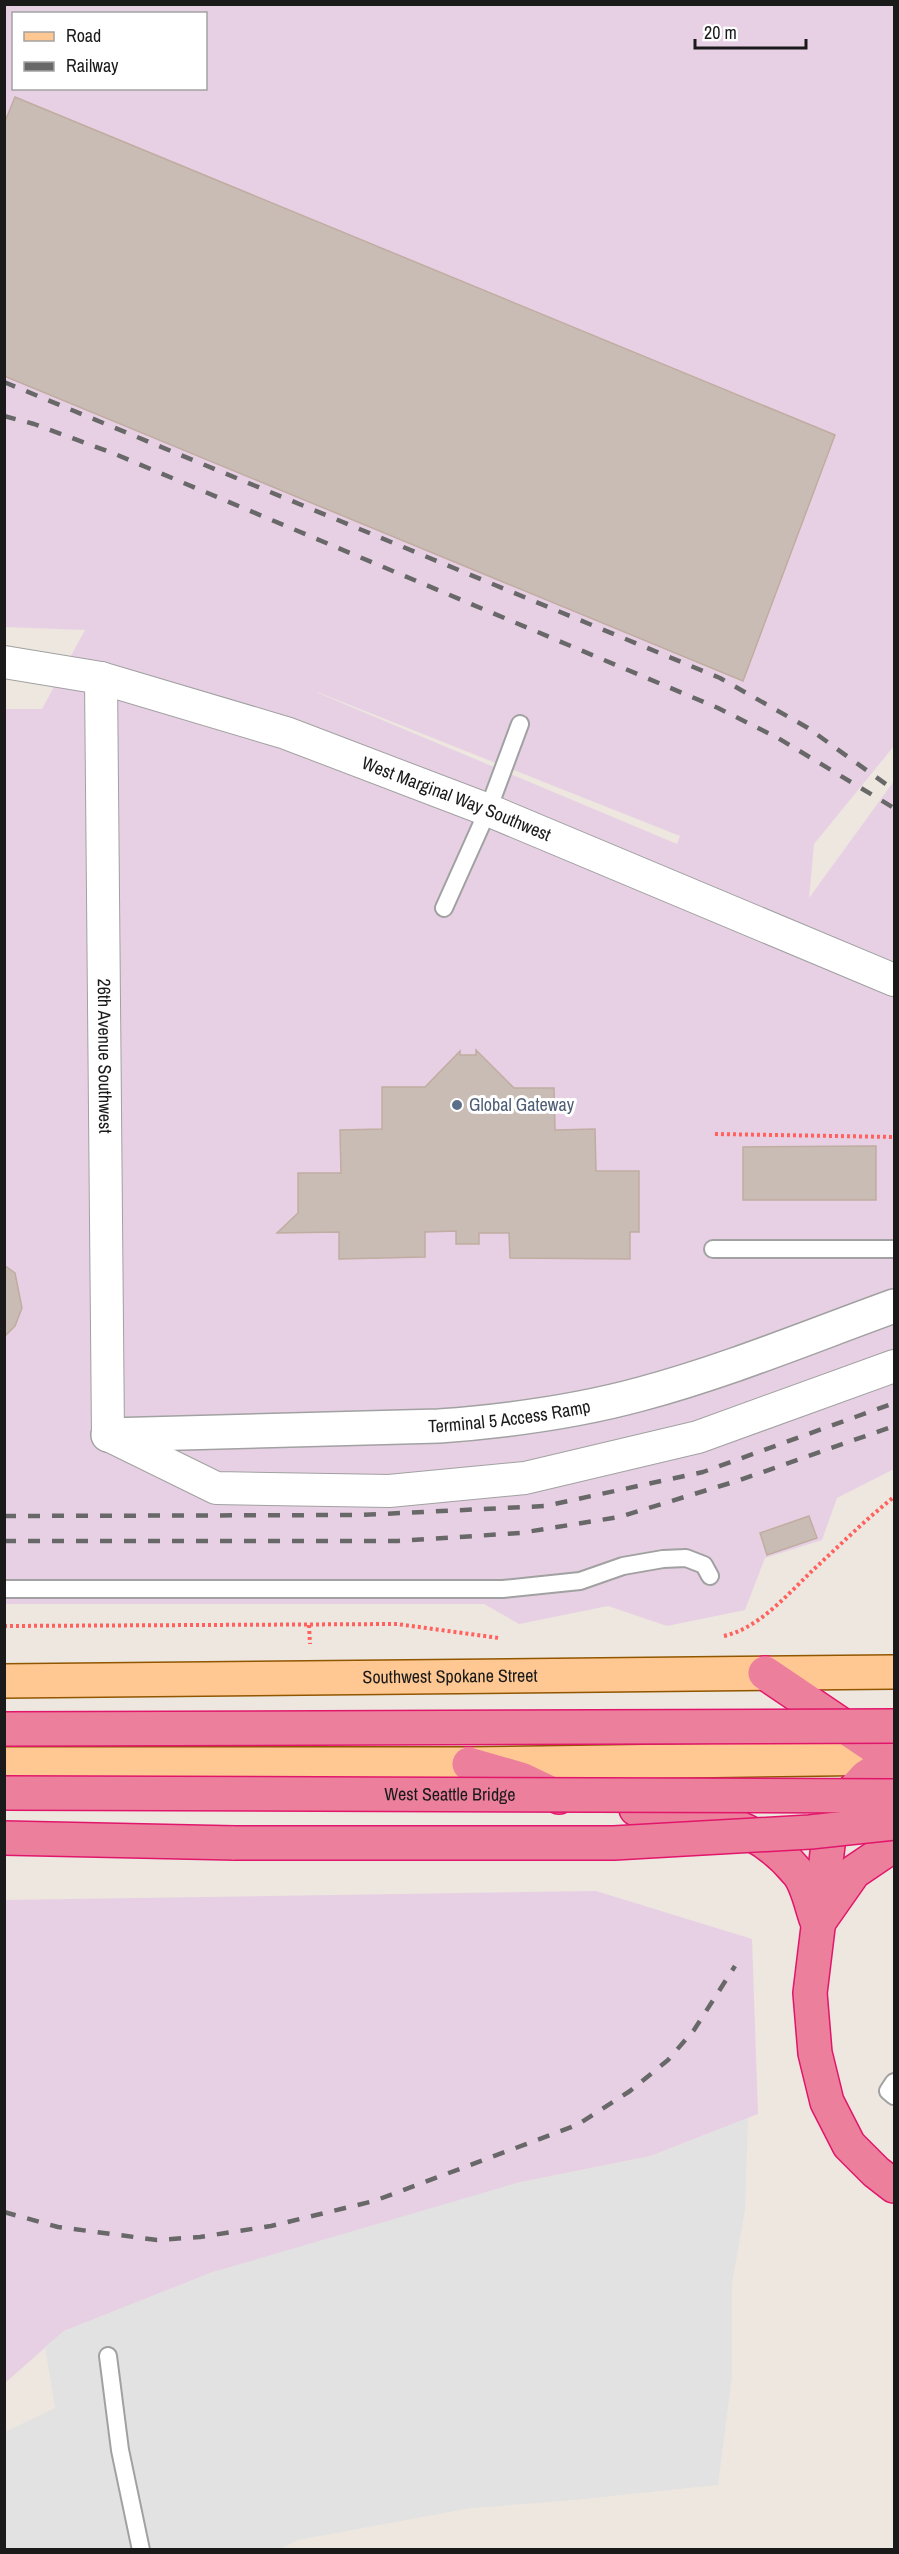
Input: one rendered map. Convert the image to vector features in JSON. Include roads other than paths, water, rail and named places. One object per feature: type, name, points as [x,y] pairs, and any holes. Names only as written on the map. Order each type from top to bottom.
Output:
[{"type":"highway","points":[[765,1673],[894,1759],[866,1777],[842,1804],[829,1837],[810,1993],[815,2053],[827,2102],[849,2145],[894,2186]]},
{"type":"highway","points":[[4,1729],[894,1726]]},
{"type":"highway","points":[[469,1764],[520,1779],[568,1801],[603,1808],[672,1810],[716,1818],[766,1842],[799,1874],[818,1923]]},
{"type":"highway","name":"West Seattle Bridge","points":[[4,1792],[894,1796]]},
{"type":"highway","points":[[4,1838],[235,1844],[614,1843],[810,1832],[894,1823]]},
{"type":"highway","points":[[818,1923],[854,1872],[894,1845]]},
{"type":"main road","name":"Southwest Spokane Street","points":[[4,1681],[894,1672]]},
{"type":"main road","points":[[4,1764],[469,1764],[894,1759]]},
{"type":"street","name":"West Marginal Way Southwest","points":[[4,662],[101,678],[286,733],[488,810],[894,980]]},
{"type":"street","name":"26th Avenue Southwest","points":[[101,678],[108,1435]]},
{"type":"street","name":"Terminal 5 Access Ramp","points":[[108,1435],[439,1426],[546,1415],[641,1394],[688,1380],[894,1306]]},
{"type":"street","points":[[108,1435],[216,1488],[389,1491],[525,1478],[686,1440],[894,1366]]},
{"type":"lane","points":[[444,908],[488,810],[520,724]]},
{"type":"lane","points":[[713,1249],[894,1249]]},
{"type":"lane","points":[[4,1589],[503,1589],[580,1581],[623,1566],[663,1559],[686,1558],[704,1565],[710,1576]]},
{"type":"lane","points":[[894,2082],[888,2091],[894,2096]]},
{"type":"lane","points":[[108,2356],[120,2450],[141,2550]]},
{"type":"railway","points":[[4,382],[720,678],[808,728],[894,790]]},
{"type":"railway","points":[[4,416],[34,424],[115,454],[718,708],[778,738],[894,808]]},
{"type":"railway","points":[[4,1516],[360,1515],[545,1506],[703,1472],[894,1403]]},
{"type":"railway","points":[[4,1541],[398,1541],[520,1533],[619,1517],[740,1480],[894,1426]]},
{"type":"railway","points":[[4,2212],[58,2227],[157,2240],[200,2237],[271,2226],[374,2201],[577,2125],[630,2091],[668,2060],[694,2030],[735,1966]]},
{"type":"place","name":"Global Gateway","points":[[457,1105]]}]
